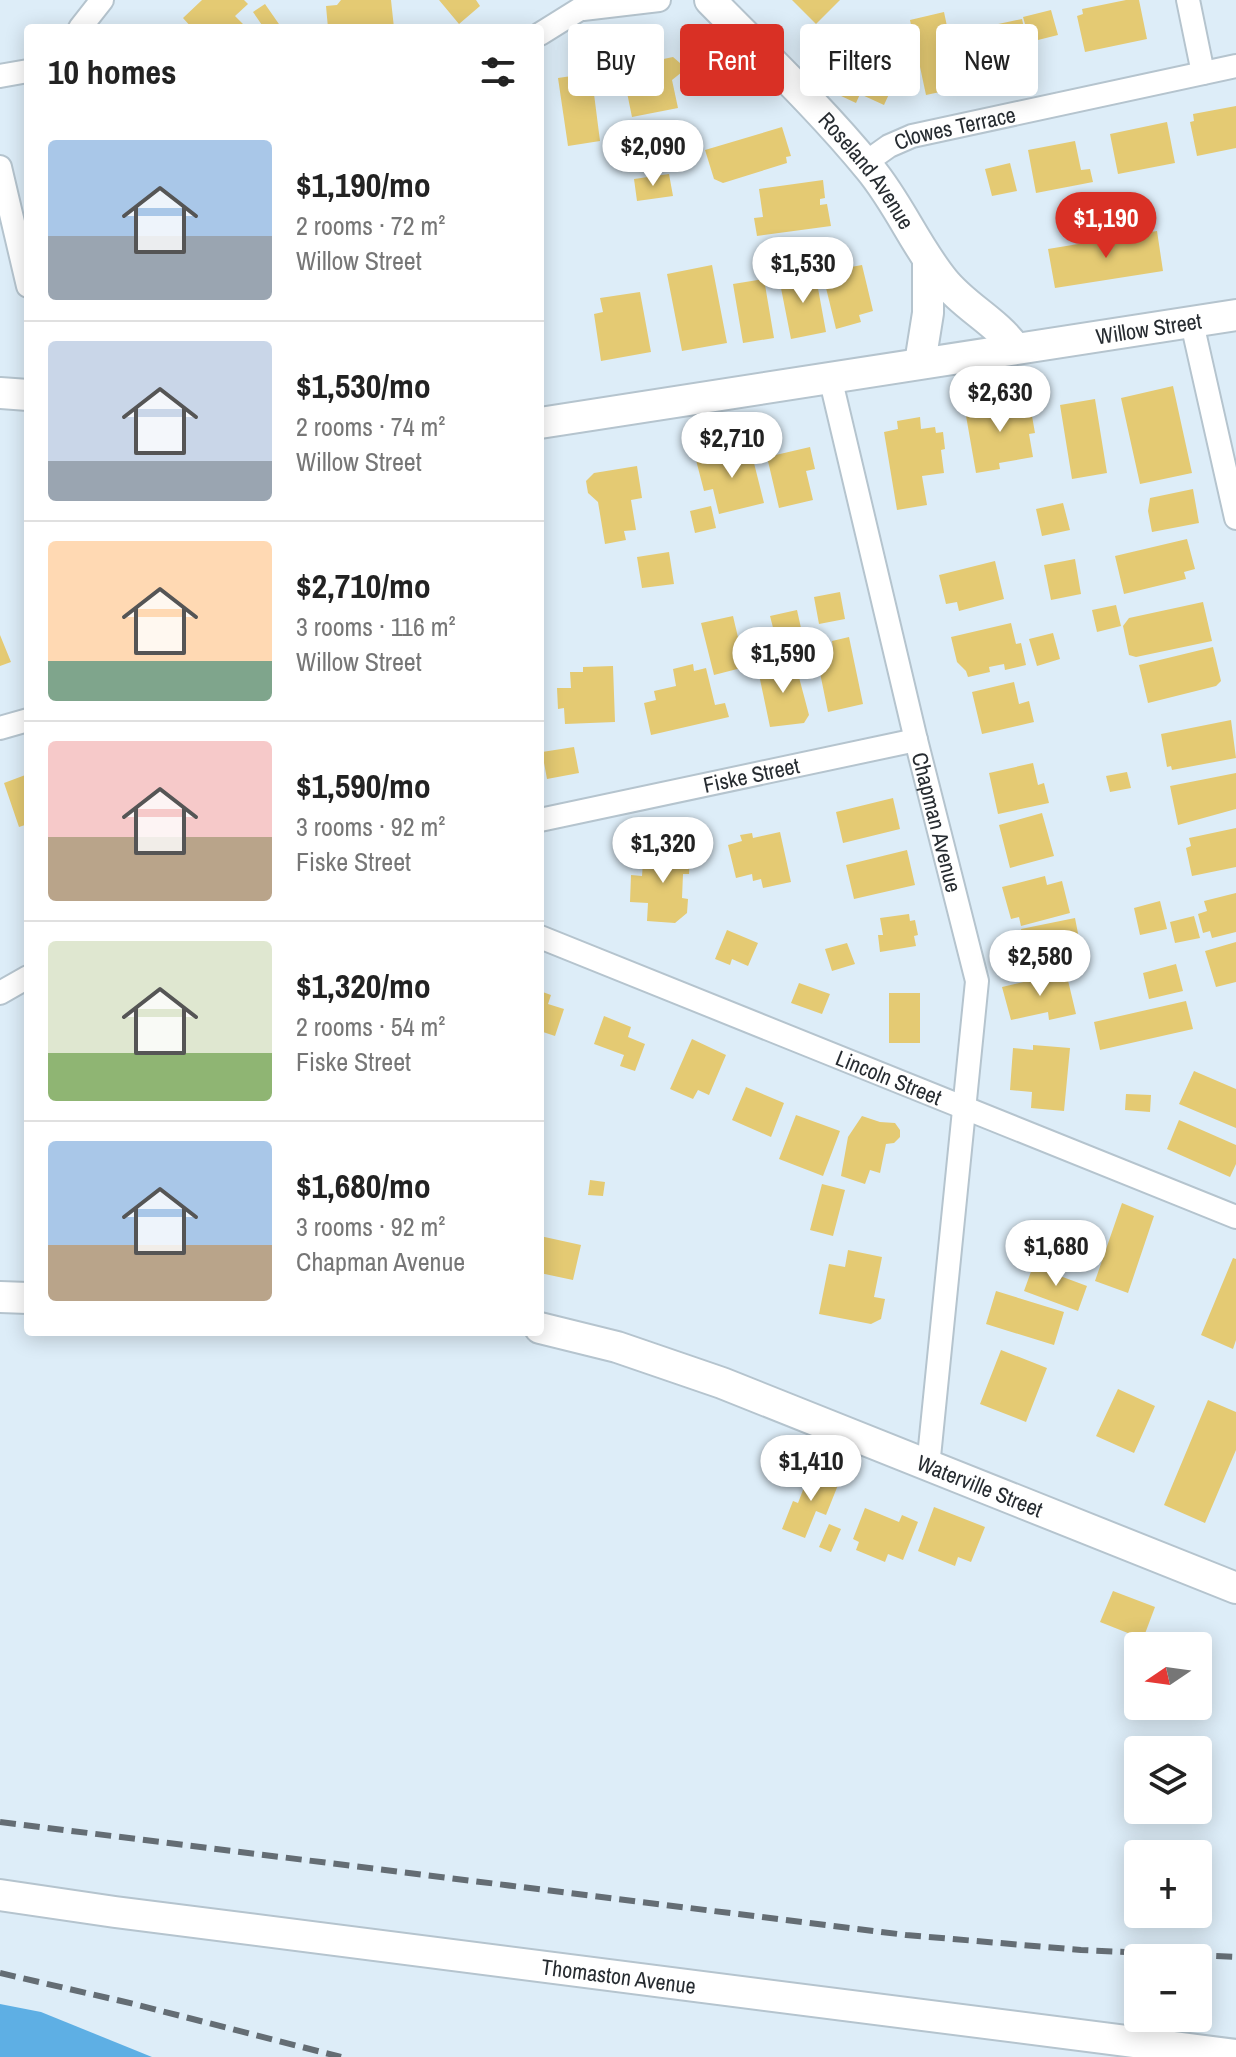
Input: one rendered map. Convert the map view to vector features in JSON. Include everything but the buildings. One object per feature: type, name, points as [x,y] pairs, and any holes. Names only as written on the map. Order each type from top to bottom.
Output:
[{"type":"street","points":[[83,24],[102,0]]},
{"type":"street","points":[[544,32],[589,4],[659,0]]},
{"type":"street","name":"Roseland Avenue","points":[[710,0],[865,163],[888,193],[928,260],[954,292],[1000,330],[1015,348]]},
{"type":"street","points":[[1188,0],[1203,73]]},
{"type":"street","name":"Clowes Terrace","points":[[865,163],[889,146],[912,136],[1236,66]]},
{"type":"street","points":[[0,76],[24,72]]},
{"type":"street","points":[[0,167],[24,269]]},
{"type":"street","points":[[920,363],[928,313],[928,260]]},
{"type":"street","name":"Willow Street","points":[[544,422],[1236,315]]},
{"type":"street","points":[[1192,323],[1236,518]]},
{"type":"street","name":"Chapman Avenue","points":[[830,377],[977,981],[928,1467]]},
{"type":"street","points":[[0,393],[24,395]]},
{"type":"street","points":[[0,728],[24,721]]},
{"type":"street","name":"Fiske Street","points":[[544,819],[916,740]]},
{"type":"street","name":"Lincoln Street","points":[[544,939],[1236,1217]]},
{"type":"street","points":[[0,993],[24,979]]},
{"type":"street","points":[[0,1297],[24,1298]]},
{"type":"street","name":"Waterville Street","points":[[544,1329],[665,1362],[1236,1588]]},
{"type":"street","name":"Thomaston Avenue","points":[[0,1895],[1236,2055]]},
{"type":"water","points":[[0,2004],[41,2012],[152,2057],[0,2057]]},
{"type":"railway","points":[[0,1822],[906,1935],[1081,1950],[1236,1957]]},
{"type":"railway","points":[[0,1973],[341,2057]]}]
